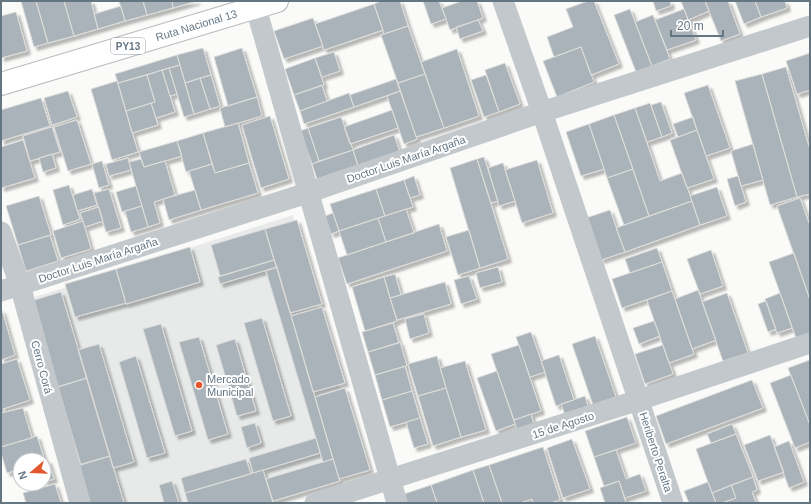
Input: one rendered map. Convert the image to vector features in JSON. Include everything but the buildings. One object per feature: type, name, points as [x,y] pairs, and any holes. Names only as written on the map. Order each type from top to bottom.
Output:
[{"type":"highway","name":"Ruta Nacional 13","points":[[1,84],[255,4],[277,1]]},
{"type":"street","name":"Heriberto Peralta","points":[[503,1],[542,112],[673,503]]},
{"type":"street","points":[[255,4],[397,503]]},
{"type":"street","name":"Doctor Luis María Argaña","points":[[10,288],[308,193],[542,112],[810,26]]},
{"type":"street","name":"Cerro Corá","points":[[1,232],[10,288],[80,503]]},
{"type":"street","name":"15 de Agosto","points":[[315,503],[639,400],[810,343]]},
{"type":"shaded area","name":"Mercado Municipal","points":[[293,215],[363,473],[261,503],[92,503],[35,297]]},
{"type":"place","name":"Mercado Municipal","points":[[199,385]]}]
